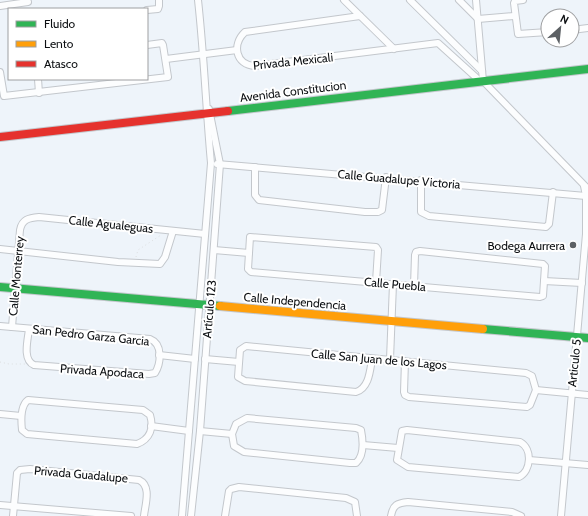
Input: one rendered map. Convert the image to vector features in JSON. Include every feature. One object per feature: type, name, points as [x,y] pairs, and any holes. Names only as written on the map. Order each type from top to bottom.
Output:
[{"type":"street","points":[[148,10],[158,9],[159,0]]},
{"type":"street","name":"Artículo 123","points":[[191,516],[200,431],[220,164],[207,104],[204,55],[198,0]]},
{"type":"street","points":[[344,0],[394,49]]},
{"type":"street","points":[[410,0],[482,70]]},
{"type":"street","points":[[459,0],[478,19],[514,16]]},
{"type":"street","points":[[476,0],[482,70],[481,81]]},
{"type":"street","points":[[523,0],[514,2],[514,16],[518,35],[540,33]]},
{"type":"street","points":[[0,6],[29,4]]},
{"type":"street","name":"Privada Mexicali","points":[[360,16],[249,30],[240,36],[237,50],[241,62],[255,66],[438,43],[481,81],[586,187]]},
{"type":"street","points":[[148,45],[162,43],[169,75],[166,77],[148,79]]},
{"type":"street","points":[[166,59],[237,50]]},
{"type":"street","name":"Avenida Constitucion","points":[[0,137],[588,70]]},
{"type":"street","points":[[0,72],[4,96],[142,80]]},
{"type":"street","points":[[38,80],[39,93]]},
{"type":"street","name":"Artículo 123","points":[[182,516],[211,163],[209,114]]},
{"type":"street","name":"Calle Guadalupe Victoria","points":[[211,163],[421,180],[586,196]]},
{"type":"street","points":[[255,167],[254,195],[258,200],[365,212],[378,212],[382,210],[386,177]]},
{"type":"street","points":[[421,180],[420,209],[422,214],[429,216],[548,226],[553,192]]},
{"type":"street","name":"Articulo 5","points":[[561,516],[570,393],[587,235],[586,187]]},
{"type":"street","name":"Calle Agualeguas","points":[[21,225],[28,218],[39,217],[205,234]]},
{"type":"street","name":"Calle Monterrey","points":[[12,327],[21,225]]},
{"type":"street","points":[[0,249],[160,264],[165,257],[171,231]]},
{"type":"street","points":[[214,250],[249,253],[250,240],[252,237],[376,247],[378,250],[376,282]]},
{"type":"street","points":[[414,286],[415,255],[416,252],[420,251],[544,264],[544,281],[582,283]]},
{"type":"street","name":"Calle Puebla","points":[[249,253],[249,271],[542,297],[544,281]]},
{"type":"street","points":[[390,359],[393,284]]},
{"type":"street","name":"Calle Independencia","points":[[0,287],[588,338]]},
{"type":"street","name":"San Pedro Garza Garcia","points":[[0,326],[145,338],[154,341],[159,355],[195,359]]},
{"type":"street","points":[[29,329],[27,353],[31,363]]},
{"type":"street","name":"Calle San Juan de los Lagos","points":[[239,362],[241,348],[246,346],[372,359],[405,360],[526,372],[530,375],[536,390]]},
{"type":"street","name":"Privada Apodaca","points":[[31,363],[40,366],[152,374],[157,370],[159,355]]},
{"type":"street","points":[[205,359],[239,362],[238,377],[245,381],[356,392],[364,389],[372,359]]},
{"type":"street","points":[[405,360],[404,392],[405,395],[410,397],[526,407],[530,405],[536,390],[588,394]]},
{"type":"street","points":[[39,400],[143,410],[150,415],[151,426],[148,437],[137,444],[27,434],[22,430],[21,416],[25,402],[39,400]]},
{"type":"street","points":[[0,414],[21,416]]},
{"type":"street","points":[[247,418],[274,420],[356,428],[361,430],[363,445],[359,460],[350,463],[244,452],[234,446],[232,434],[236,424],[241,420],[247,418]]},
{"type":"street","points":[[151,426],[189,431]]},
{"type":"street","points":[[407,430],[520,442],[526,447],[529,460],[524,474],[519,477],[408,467],[397,460],[400,433],[407,430]]},
{"type":"street","points":[[200,431],[232,434]]},
{"type":"street","points":[[363,445],[398,448]]},
{"type":"street","points":[[529,460],[588,465]]},
{"type":"street","name":"Privada Guadalupe","points":[[14,506],[17,473],[20,470],[30,469],[139,480],[143,482],[146,488],[144,516]]},
{"type":"street","points":[[225,516],[229,491],[239,487],[346,498],[355,502],[358,516]]},
{"type":"street","points":[[391,516],[393,506],[408,502],[512,512],[520,516]]},
{"type":"street","points":[[0,505],[131,516]]},
{"type":"street","points":[[13,516],[14,506]]},
{"type":"path","points":[[132,262],[138,250],[171,231]]},
{"type":"path","points":[[0,362],[9,364],[31,363]]},
{"type":"traffic: fast","points":[[228,111],[588,69]]},
{"type":"traffic: fast","points":[[0,287],[220,306]]},
{"type":"traffic: fast","points":[[483,329],[588,338]]},
{"type":"traffic: slow","points":[[220,306],[483,329]]},
{"type":"traffic: jam","points":[[0,137],[228,111]]},
{"type":"place","name":"Bodega Aurrera","points":[[573,245]]}]
